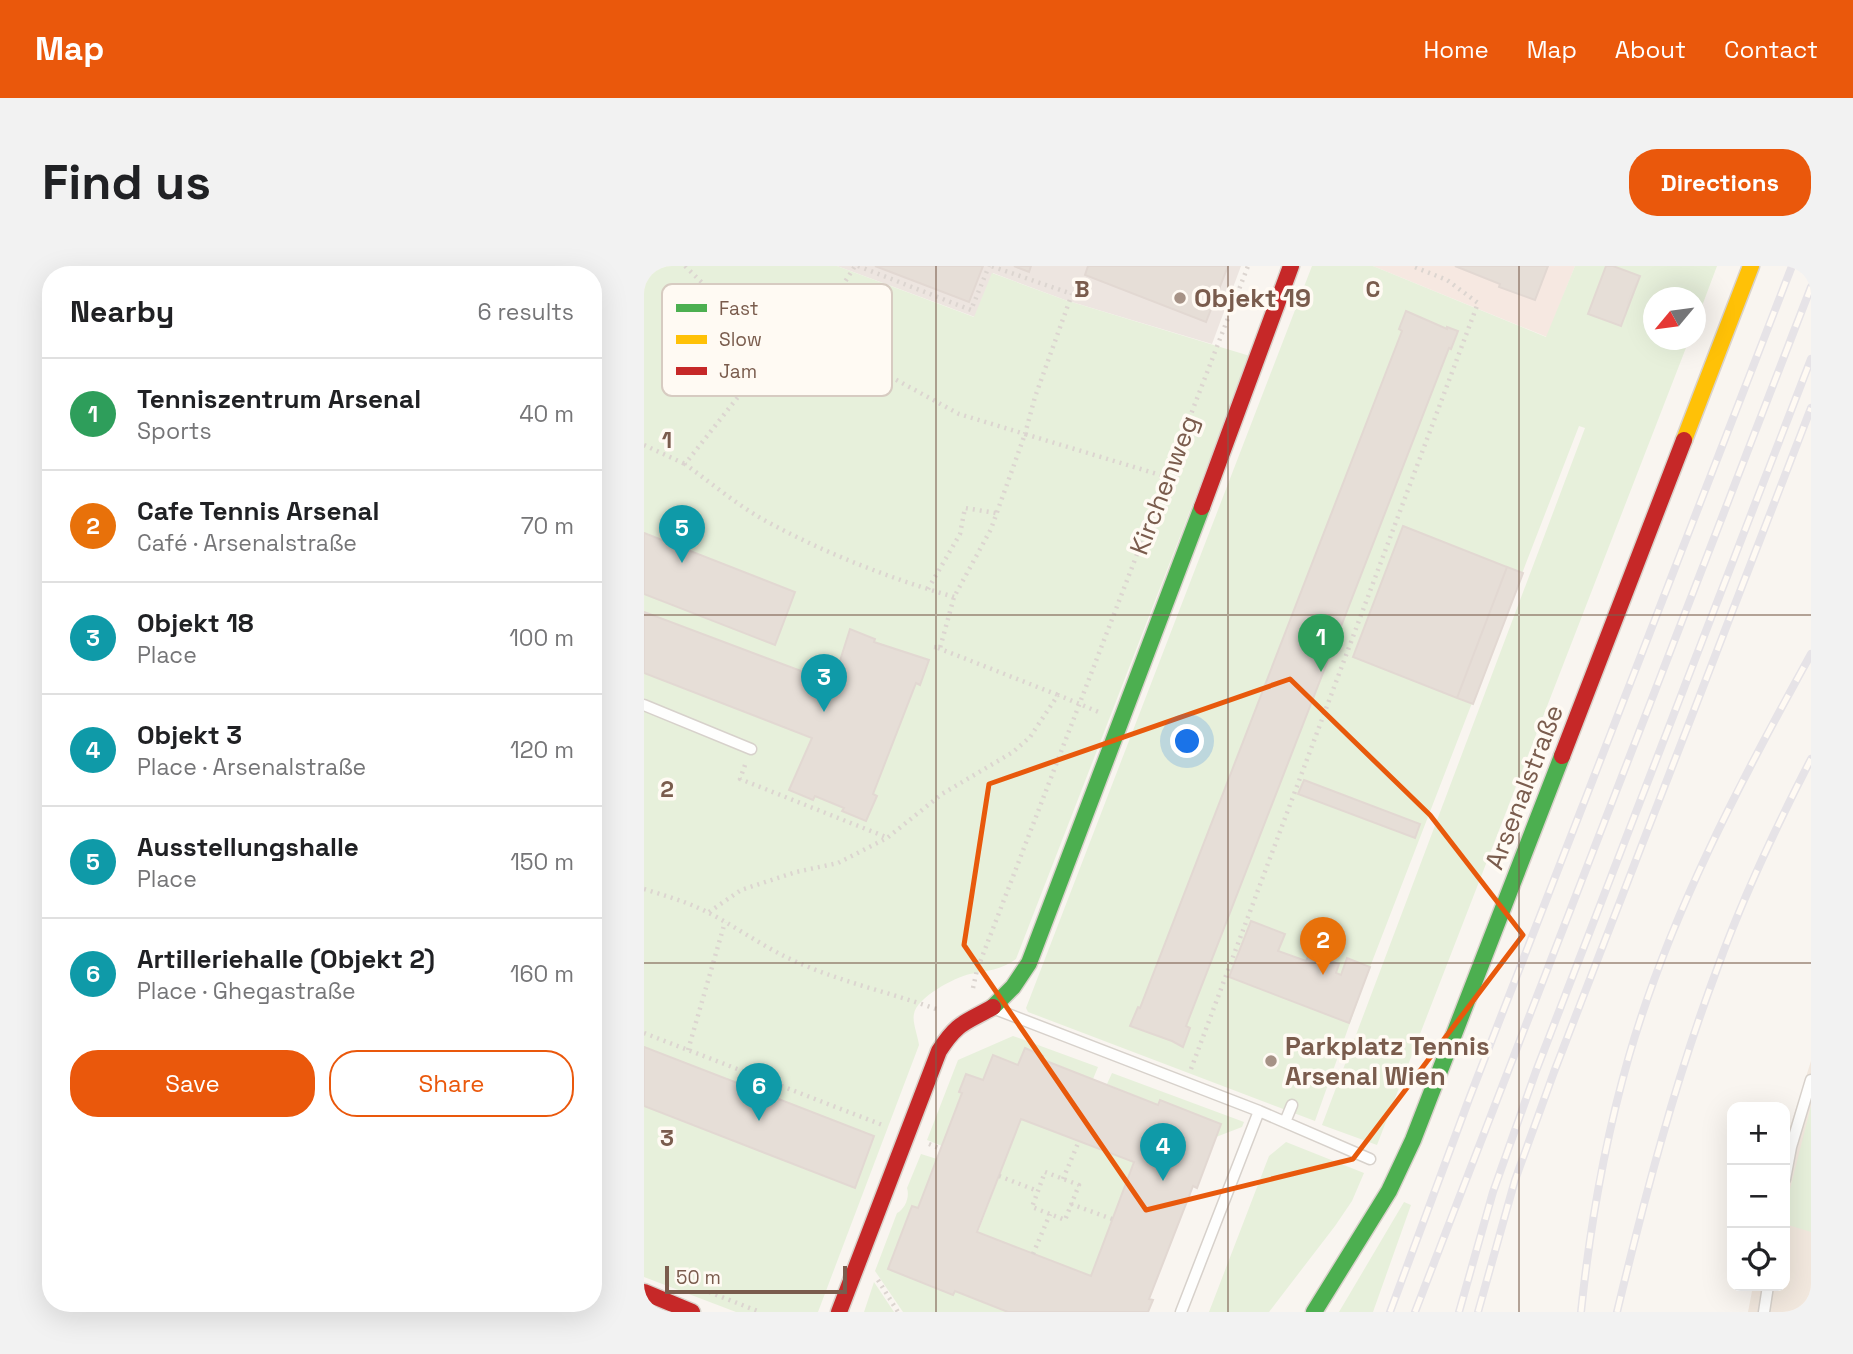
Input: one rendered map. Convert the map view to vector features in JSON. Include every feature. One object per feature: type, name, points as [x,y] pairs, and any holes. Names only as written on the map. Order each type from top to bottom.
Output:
[{"type":"street","points":[[839,1312],[939,1051],[950,1034],[966,1020],[992,1008],[1013,987],[1029,963],[1122,722],[1291,266]]},
{"type":"street","name":"Arsenalstraße","points":[[1314,1312],[1389,1191],[1413,1140],[1751,266]]},
{"type":"street","points":[[644,1292],[692,1312]]},
{"type":"lane","points":[[644,705],[751,749]]},
{"type":"lane","points":[[992,1008],[1259,1111],[1370,1159]]},
{"type":"lane","points":[[1788,1165],[1811,1080]]},
{"type":"lane","points":[[1285,1122],[1292,1105]]},
{"type":"lane","points":[[1181,1312],[1259,1111]]},
{"type":"lane","points":[[1764,1312],[1767,1291]]},
{"type":"path","points":[[685,266],[703,284]]},
{"type":"path","points":[[845,284],[857,266],[971,310],[990,266],[1072,294],[990,529],[954,597],[937,648],[1079,703]]},
{"type":"path","name":"Kirchenweg","points":[[966,1020],[977,970],[1248,266]]},
{"type":"path","points":[[1186,1083],[1478,303],[1447,280],[1412,266]]},
{"type":"path","points":[[892,378],[959,414],[1167,477]]},
{"type":"path","points":[[685,464],[739,396]]},
{"type":"path","points":[[644,445],[685,464],[763,519],[814,546],[954,597]]},
{"type":"path","points":[[928,589],[960,534],[965,508],[996,513]]},
{"type":"path","points":[[709,912],[741,890],[838,863],[887,838],[942,794],[1013,752],[1030,737],[1058,695]]},
{"type":"path","points":[[751,749],[740,779],[887,838]]},
{"type":"path","points":[[644,889],[683,900],[709,912],[787,957],[810,967],[966,1020]]},
{"type":"path","points":[[688,1050],[725,922]]},
{"type":"path","points":[[644,1033],[906,1135]]},
{"type":"path","points":[[1063,1179],[1079,1141]]},
{"type":"path","points":[[1045,1172],[1063,1179],[1079,1185],[1065,1220],[1032,1207],[1045,1172]]},
{"type":"path","points":[[999,1176],[1038,1191]]},
{"type":"path","points":[[1071,1204],[1112,1219]]},
{"type":"path","points":[[1033,1254],[1050,1214]]},
{"type":"path","points":[[872,1272],[898,1312]]},
{"type":"highlighted area","points":[[1290,679],[1430,815],[1523,935],[1353,1159],[1146,1210],[964,945],[989,784]]},
{"type":"shaded area","points":[[837,266],[1241,266],[1212,344],[1065,300],[993,273],[975,317],[892,286],[892,284]]},
{"type":"shaded area","points":[[1373,266],[1575,266],[1547,337]]},
{"type":"shaded area","points":[[1811,1061],[1811,1312],[1748,1312],[1752,1291],[1790,1291],[1790,1127]]},
{"type":"green space","points":[[644,266],[837,266],[885,284],[662,284],[662,396],[892,396],[892,286],[974,317],[992,273],[1065,300],[1250,356],[1016,959],[999,968],[955,979],[937,989],[916,1008],[914,1021],[919,1045],[818,1312],[736,1312],[644,1277]]},
{"type":"green space","points":[[1312,266],[1373,266],[1546,337],[1575,266],[1717,266],[1706,295],[1706,287],[1643,287],[1643,350],[1685,350],[1377,1145],[1322,1125],[1585,428],[1579,426],[1370,967],[1315,1121],[1028,1012],[1026,1008]]},
{"type":"green space","points":[[1013,1036],[1098,1067],[1093,1079],[1041,1059],[1042,1055],[1025,1048],[1018,1065],[993,1056],[983,1080],[966,1074],[959,1092],[962,1093],[942,1146],[927,1140],[958,1060]]},
{"type":"green space","points":[[1112,1073],[1244,1122],[1242,1127],[1216,1137],[1221,1124],[1160,1100],[1158,1105],[1107,1084]]},
{"type":"green space","points":[[1811,1106],[1811,1232],[1790,1226],[1790,1189]]},
{"type":"green space","points":[[1021,1119],[1134,1162],[1091,1276],[978,1232]]},
{"type":"green space","points":[[1286,1142],[1364,1173],[1352,1201],[1269,1312],[1209,1312],[1269,1156]]},
{"type":"green space","points":[[921,1154],[937,1159],[918,1208],[912,1206],[888,1269],[953,1295],[955,1291],[1008,1312],[903,1312],[875,1271],[897,1213],[906,1202],[907,1188]]},
{"type":"green space","points":[[1404,1202],[1411,1205],[1373,1312],[1339,1312]]},
{"type":"green space","points":[[874,1282],[894,1312],[864,1312]]},
{"type":"building","points":[[875,266],[983,266],[969,302]]},
{"type":"building","points":[[1014,266],[1031,266],[1029,272]]},
{"type":"building","name":"Objekt 19","points":[[1088,266],[1228,266],[1206,322],[1085,275]]},
{"type":"building","points":[[1455,266],[1548,266],[1535,300],[1499,287],[1500,284]]},
{"type":"building","points":[[1606,266],[1640,276],[1621,326],[1588,314]]},
{"type":"building","points":[[1406,311],[1458,331],[1451,349],[1449,348],[1186,1026],[1190,1028],[1183,1047],[1130,1026],[1138,1007],[1140,1008],[1402,331],[1399,329]]},
{"type":"building","points":[[1403,526],[1507,567],[1457,698],[1353,657]]},
{"type":"building","points":[[644,533],[795,592],[775,645],[644,594]]},
{"type":"building","points":[[1507,567],[1523,573],[1473,704],[1457,698]]},
{"type":"building","points":[[644,612],[833,683],[850,629],[875,639],[874,642],[929,660],[920,685],[916,683],[873,794],[877,796],[866,821],[815,796],[813,800],[789,790],[812,738],[644,673]]},
{"type":"building","points":[[1304,780],[1420,824],[1415,838],[1298,794]]},
{"type":"building","points":[[1251,921],[1285,934],[1278,951],[1306,961],[1310,953],[1339,964],[1336,973],[1341,975],[1347,958],[1370,967],[1349,1023],[1229,977]]},
{"type":"building","points":[[644,1047],[874,1136],[855,1188],[644,1106]]},
{"type":"building","points":[[1025,1048],[1043,1056],[1041,1059],[1158,1105],[1160,1100],[1221,1124],[1197,1188],[1193,1186],[1149,1299],[1153,1300],[1148,1312],[1008,1312],[955,1291],[953,1295],[888,1269],[912,1206],[918,1208],[962,1093],[959,1092],[966,1074],[983,1080],[993,1055],[1018,1065]],"holes":[[[1021,1119],[1134,1162],[1091,1276],[977,1232]]]},
{"type":"railway","points":[[1390,1312],[1469,1099],[1792,266]]},
{"type":"railway","points":[[1415,1312],[1811,287]]},
{"type":"railway","points":[[1459,1312],[1493,1192],[1536,1071],[1811,359]]},
{"type":"railway","points":[[1478,1312],[1515,1180],[1554,1072],[1811,408]]},
{"type":"railway","points":[[1581,1312],[1606,1151],[1620,1088],[1646,1003],[1709,850],[1758,751],[1811,654]]},
{"type":"railway","points":[[1617,1312],[1662,1139],[1702,1011],[1749,889],[1811,759]]},
{"type":"traffic: fast","points":[[993,1007],[1013,987],[1029,963],[1202,507]]},
{"type":"traffic: fast","points":[[1314,1312],[1389,1191],[1413,1140],[1562,756]]},
{"type":"traffic: slow","points":[[1684,440],[1751,266]]},
{"type":"traffic: jam","points":[[1202,507],[1291,266]]},
{"type":"traffic: jam","points":[[1562,756],[1684,440]]},
{"type":"traffic: jam","points":[[839,1312],[939,1051],[957,1028],[993,1007]]},
{"type":"traffic: jam","points":[[644,1292],[692,1312]]},
{"type":"place","name":"Objekt 19","points":[[1180,298]]},
{"type":"place","name":"Ausstellungshalle","points":[[682,563]]},
{"type":"place","name":"Tenniszentrum Arsenal","points":[[1321,672]]},
{"type":"place","name":"Objekt 18","points":[[824,712]]},
{"type":"place","name":"Cafe Tennis Arsenal","points":[[1323,975]]},
{"type":"place","name":"Parkplatz Tennis Arsenal Wien","points":[[1271,1061]]},
{"type":"place","name":"Artilleriehalle (Objekt 2)","points":[[759,1121]]},
{"type":"place","name":"Objekt 3","points":[[1163,1181]]}]
